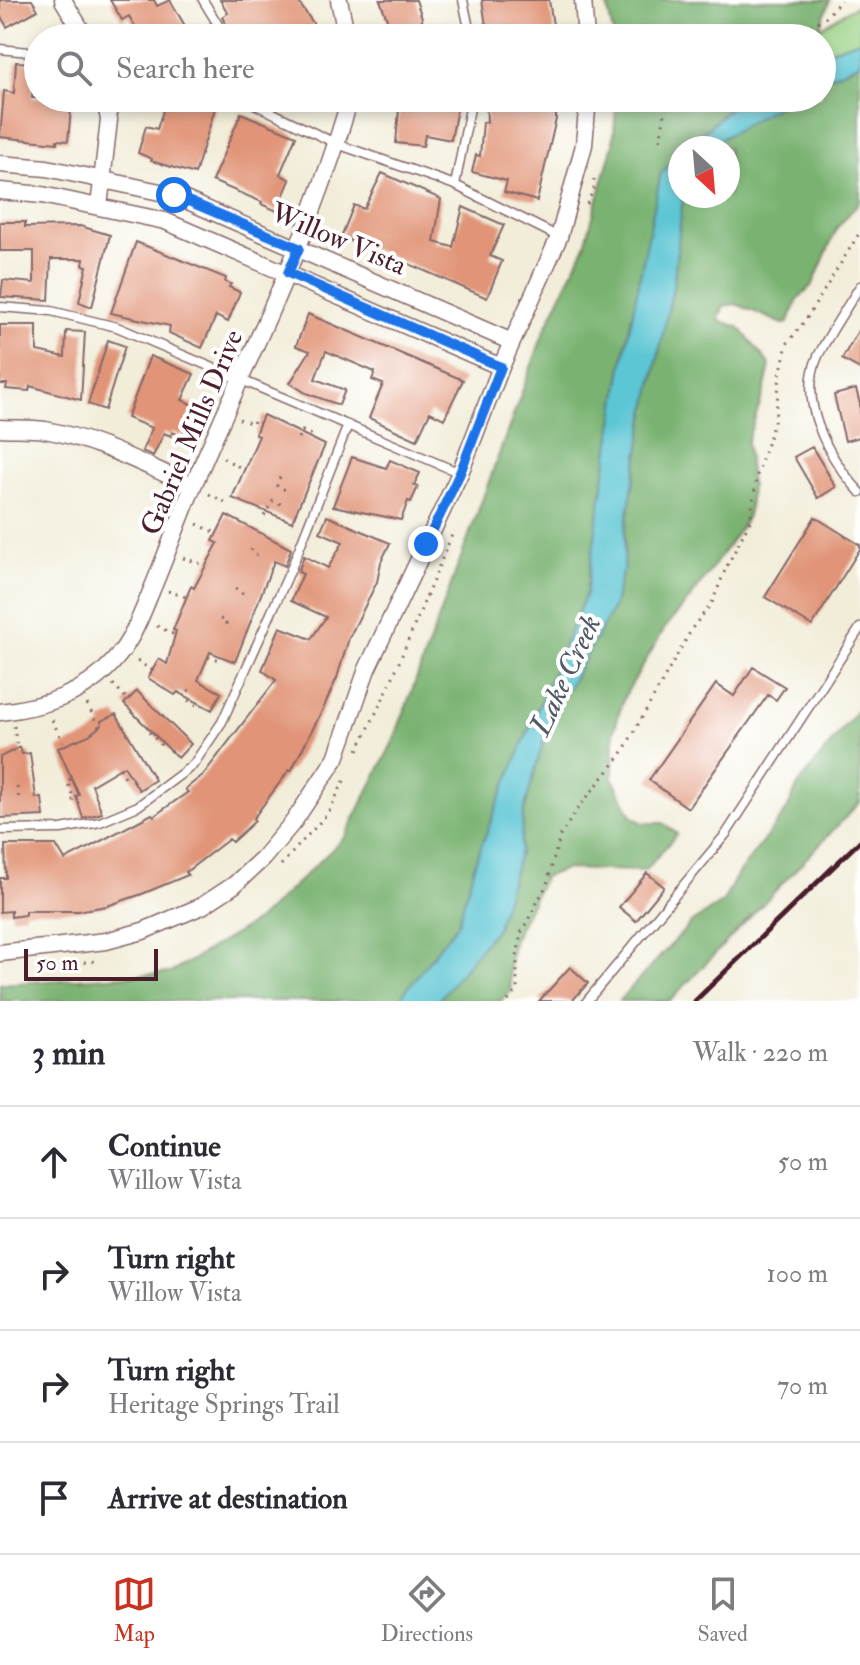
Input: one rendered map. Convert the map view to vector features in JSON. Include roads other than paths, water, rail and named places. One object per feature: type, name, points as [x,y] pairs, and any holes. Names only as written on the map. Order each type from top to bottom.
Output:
[{"type":"street","points":[[63,0],[78,24]]},
{"type":"street","points":[[339,0],[344,24]]},
{"type":"street","points":[[583,0],[585,24]]},
{"type":"street","points":[[99,207],[108,112]]},
{"type":"street","name":"Gabriel Mills Drive","points":[[0,712],[23,710],[55,701],[90,685],[114,661],[133,635],[193,486],[299,248],[346,112]]},
{"type":"street","points":[[0,953],[106,941],[143,931],[202,906],[234,885],[263,858],[294,821],[336,758],[367,669],[460,473],[501,367],[559,237],[584,145],[587,112]]},
{"type":"street","name":"Willow Vista","points":[[0,164],[47,168],[174,195],[512,342]]},
{"type":"street","name":"Willow Vista","points":[[0,191],[42,195],[165,221],[501,367]]},
{"type":"street","points":[[0,428],[42,429],[107,447],[193,486]]},
{"type":"lane","points":[[203,0],[218,24]]},
{"type":"lane","points":[[463,0],[468,24]]},
{"type":"lane","points":[[0,49],[24,52]]},
{"type":"lane","points":[[271,112],[337,144],[455,185],[559,237]]},
{"type":"lane","points":[[455,185],[469,112]]},
{"type":"lane","points":[[860,286],[817,358],[813,387],[816,418],[823,442],[840,471],[860,492]]},
{"type":"lane","points":[[0,307],[51,311],[117,327],[460,473]]},
{"type":"lane","points":[[0,830],[61,829],[100,822],[138,806],[193,765],[223,720],[291,569],[348,425]]},
{"type":"lane","points":[[587,1001],[726,834],[860,628]]},
{"type":"water","points":[[860,40],[860,63],[836,74],[836,48]]},
{"type":"water","points":[[725,112],[766,112],[726,136],[700,136]]},
{"type":"water","name":"Lake Creek","points":[[668,166],[668,208],[682,208],[673,287],[644,422],[625,530],[624,566],[613,608],[548,724],[523,814],[520,851],[497,927],[438,1001],[398,1001],[458,923],[476,860],[496,808],[586,594],[622,366],[661,173]]},
{"type":"railway","points":[[695,1001],[860,841]]}]
